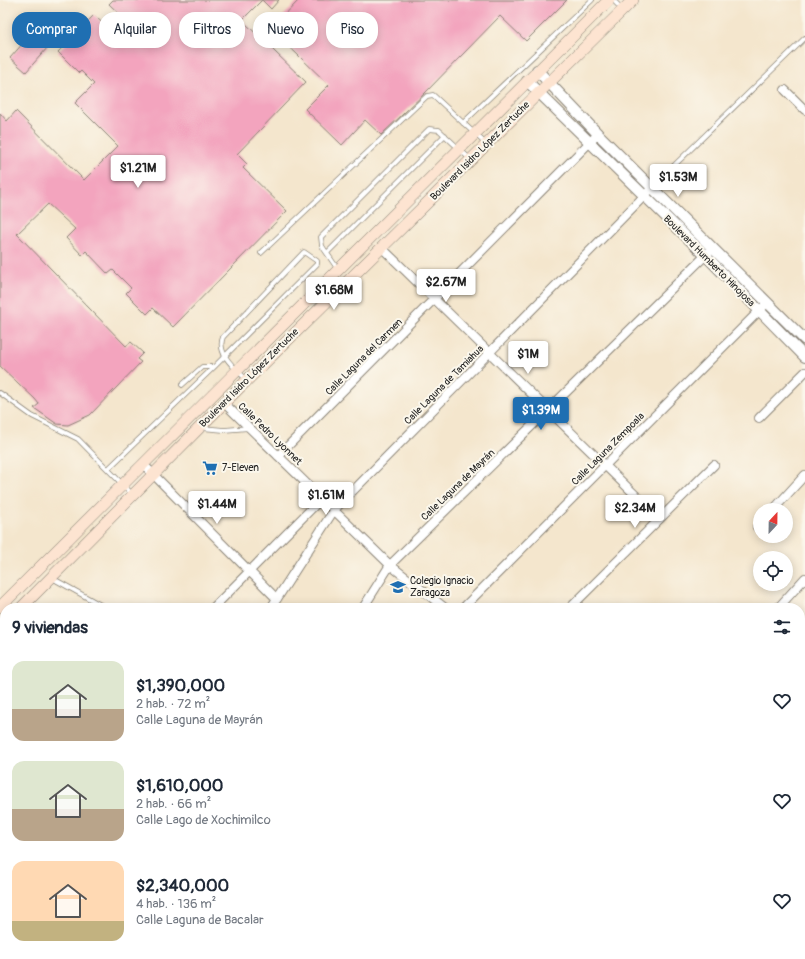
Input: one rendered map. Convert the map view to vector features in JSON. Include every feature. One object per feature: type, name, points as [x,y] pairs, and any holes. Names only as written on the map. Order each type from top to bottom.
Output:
[{"type":"main road","name":"Boulevard Isidro López Zertuche","points":[[4,603],[260,350],[609,0]]},
{"type":"main road","name":"Boulevard Isidro López Zertuche","points":[[27,603],[132,494],[633,0]]},
{"type":"main road","points":[[260,350],[269,359]]},
{"type":"street","name":"Boulevard Humberto Hinojosa","points":[[538,70],[598,134],[652,188],[759,311],[805,357]]},
{"type":"street","name":"Boulevard Humberto Hinojosa","points":[[527,81],[644,196],[709,252],[805,340]]},
{"type":"street","points":[[784,90],[805,110]]},
{"type":"street","name":"Calle Laguna del Carmen","points":[[278,456],[436,299],[598,134]]},
{"type":"street","name":"Calle Laguna de Tamiahua","points":[[274,603],[334,510],[652,188]]},
{"type":"street","points":[[382,248],[659,518]]},
{"type":"street","name":"Calle Laguna de Mayrán","points":[[366,603],[390,565],[709,252]]},
{"type":"street","name":"Calle Laguna Zempoala","points":[[468,603],[767,304]]},
{"type":"street","points":[[759,418],[805,372]]},
{"type":"street","name":"Calle Pedro Lyonnet","points":[[224,403],[390,565],[439,603]]},
{"type":"street","points":[[144,465],[277,599]]},
{"type":"street","points":[[575,603],[714,465]]},
{"type":"street","points":[[778,503],[805,474]]},
{"type":"street","points":[[218,603],[322,498]]},
{"type":"street","points":[[782,603],[805,578]]},
{"type":"lane","points":[[463,123],[592,0]]},
{"type":"lane","points":[[613,0],[623,10]]},
{"type":"lane","points":[[652,188],[805,38]]},
{"type":"lane","points":[[261,253],[427,96],[433,95],[486,144]]},
{"type":"lane","points":[[339,270],[322,246],[321,237],[429,129],[436,129],[445,135],[471,160]]},
{"type":"lane","points":[[327,253],[445,135]]},
{"type":"lane","points":[[108,469],[214,367],[225,356],[317,264],[317,261],[308,253],[304,252],[223,336],[221,344],[225,356],[248,380]]},
{"type":"lane","points":[[182,385],[202,367],[214,367]]},
{"type":"lane","points":[[0,393],[32,416],[78,439],[132,494]]},
{"type":"lane","points":[[200,428],[224,430],[249,428]]},
{"type":"lane","points":[[51,577],[97,603]]},
{"type":"building","points":[[113,0],[262,0],[245,17],[245,12],[179,12],[179,48],[245,48],[245,23],[253,31],[253,48],[271,48],[306,82],[237,154],[247,164],[243,168],[287,211],[173,327],[153,308],[147,314],[126,293],[131,288],[113,270],[108,274],[86,251],[82,255],[66,238],[75,229],[48,204],[17,234],[126,346],[131,342],[143,353],[137,359],[141,362],[90,415],[68,425],[57,424],[34,408],[39,404],[35,399],[0,366],[0,113],[7,121],[16,111],[84,180],[118,146],[75,103],[94,84],[81,71],[79,73],[58,52],[62,48],[91,48],[91,18],[94,15],[99,20],[99,48],[171,48],[171,12],[117,12],[109,4]]},
{"type":"building","points":[[262,0],[279,0],[271,9]]},
{"type":"building","points":[[299,0],[567,0],[526,41],[500,16],[425,93],[381,135],[365,120],[342,145],[305,109],[329,85],[291,48],[318,48],[318,12],[287,12]]},
{"type":"building","points":[[19,48],[47,48],[26,72],[10,58]]},
{"type":"place","name":"7-Eleven","points":[[210,468]]},
{"type":"place","name":"Colegio Ignacio Zaragoza","points":[[398,587]]}]
